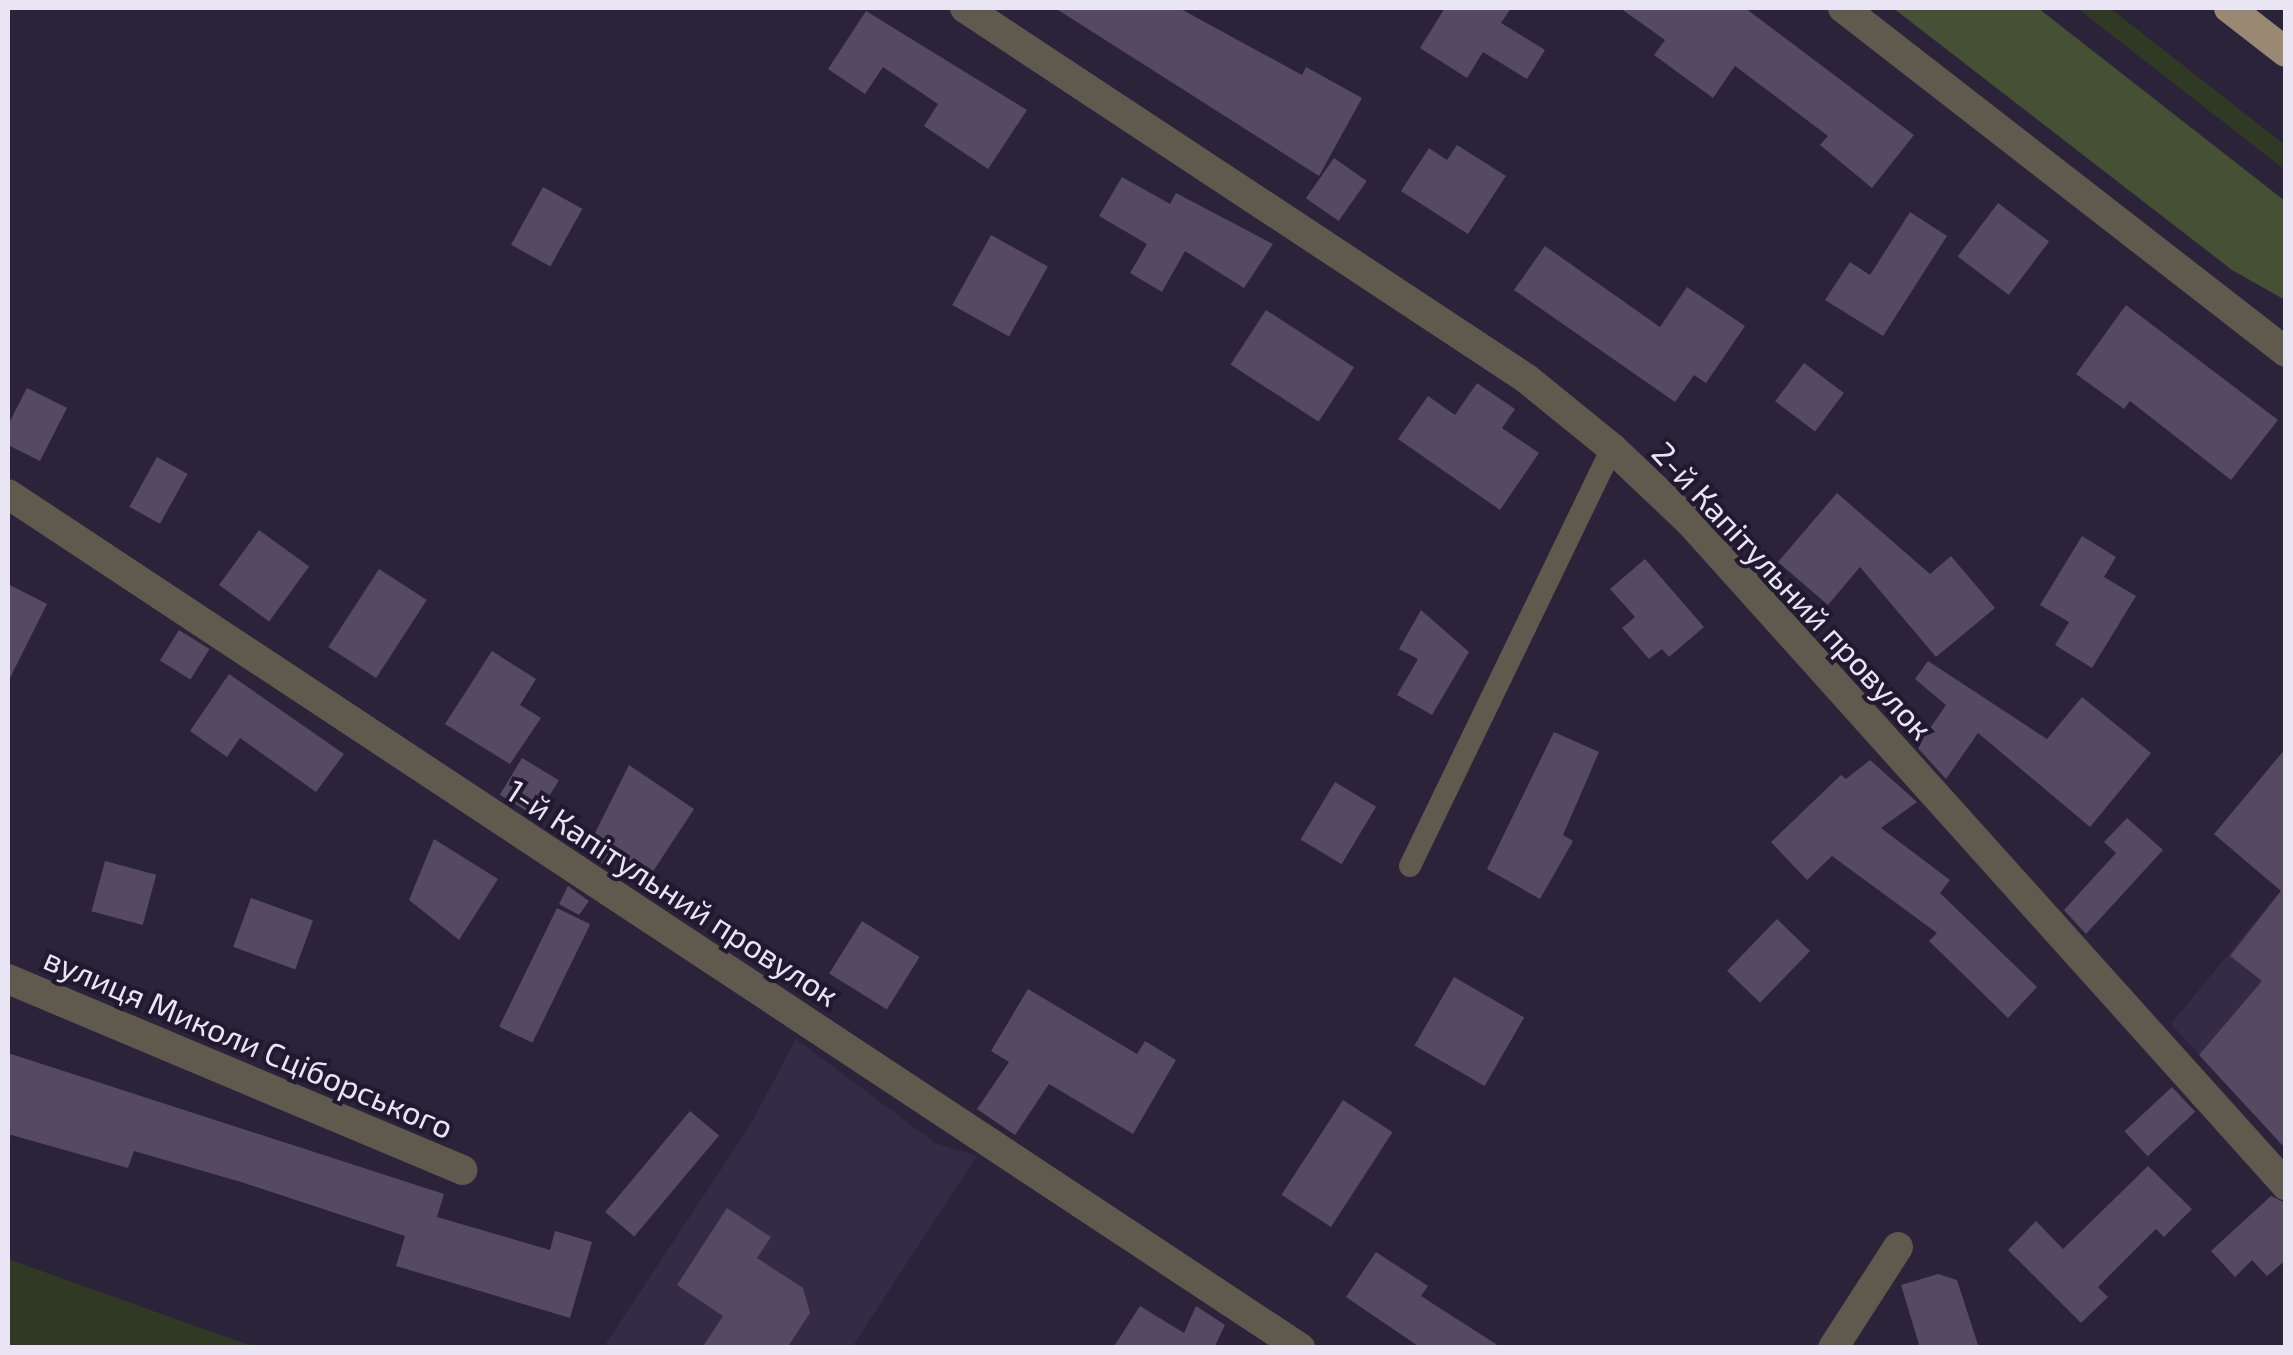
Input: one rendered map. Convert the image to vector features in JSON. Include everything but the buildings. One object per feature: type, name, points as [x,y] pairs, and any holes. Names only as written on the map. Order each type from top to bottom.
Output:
[{"type":"main road","points":[[2228,8],[2286,52]]},
{"type":"street","name":"2-й Капітульний провулок","points":[[965,8],[1527,378],[1612,448],[1690,522],[2286,1185]]},
{"type":"street","points":[[1843,8],[2286,352]]},
{"type":"street","name":"1-й Капітульний провулок","points":[[8,494],[1300,1348]]},
{"type":"street","name":"вулиця Миколи Сціборського","points":[[8,979],[462,1170]]},
{"type":"street","points":[[1834,1348],[1898,1247]]},
{"type":"lane","points":[[1410,866],[1612,448]]},
{"type":"shaded area","points":[[2285,885],[2285,1149],[2171,1024]]},
{"type":"shaded area","points":[[796,1039],[935,1143],[977,1156],[852,1347],[603,1348],[749,1127]]},
{"type":"green space","points":[[1893,8],[2038,8],[2285,201],[2285,300],[2232,270]]},
{"type":"green space","points":[[2077,8],[2110,8],[2285,145],[2285,170]]},
{"type":"green space","points":[[8,1259],[243,1343],[263,1347],[8,1347]]}]
